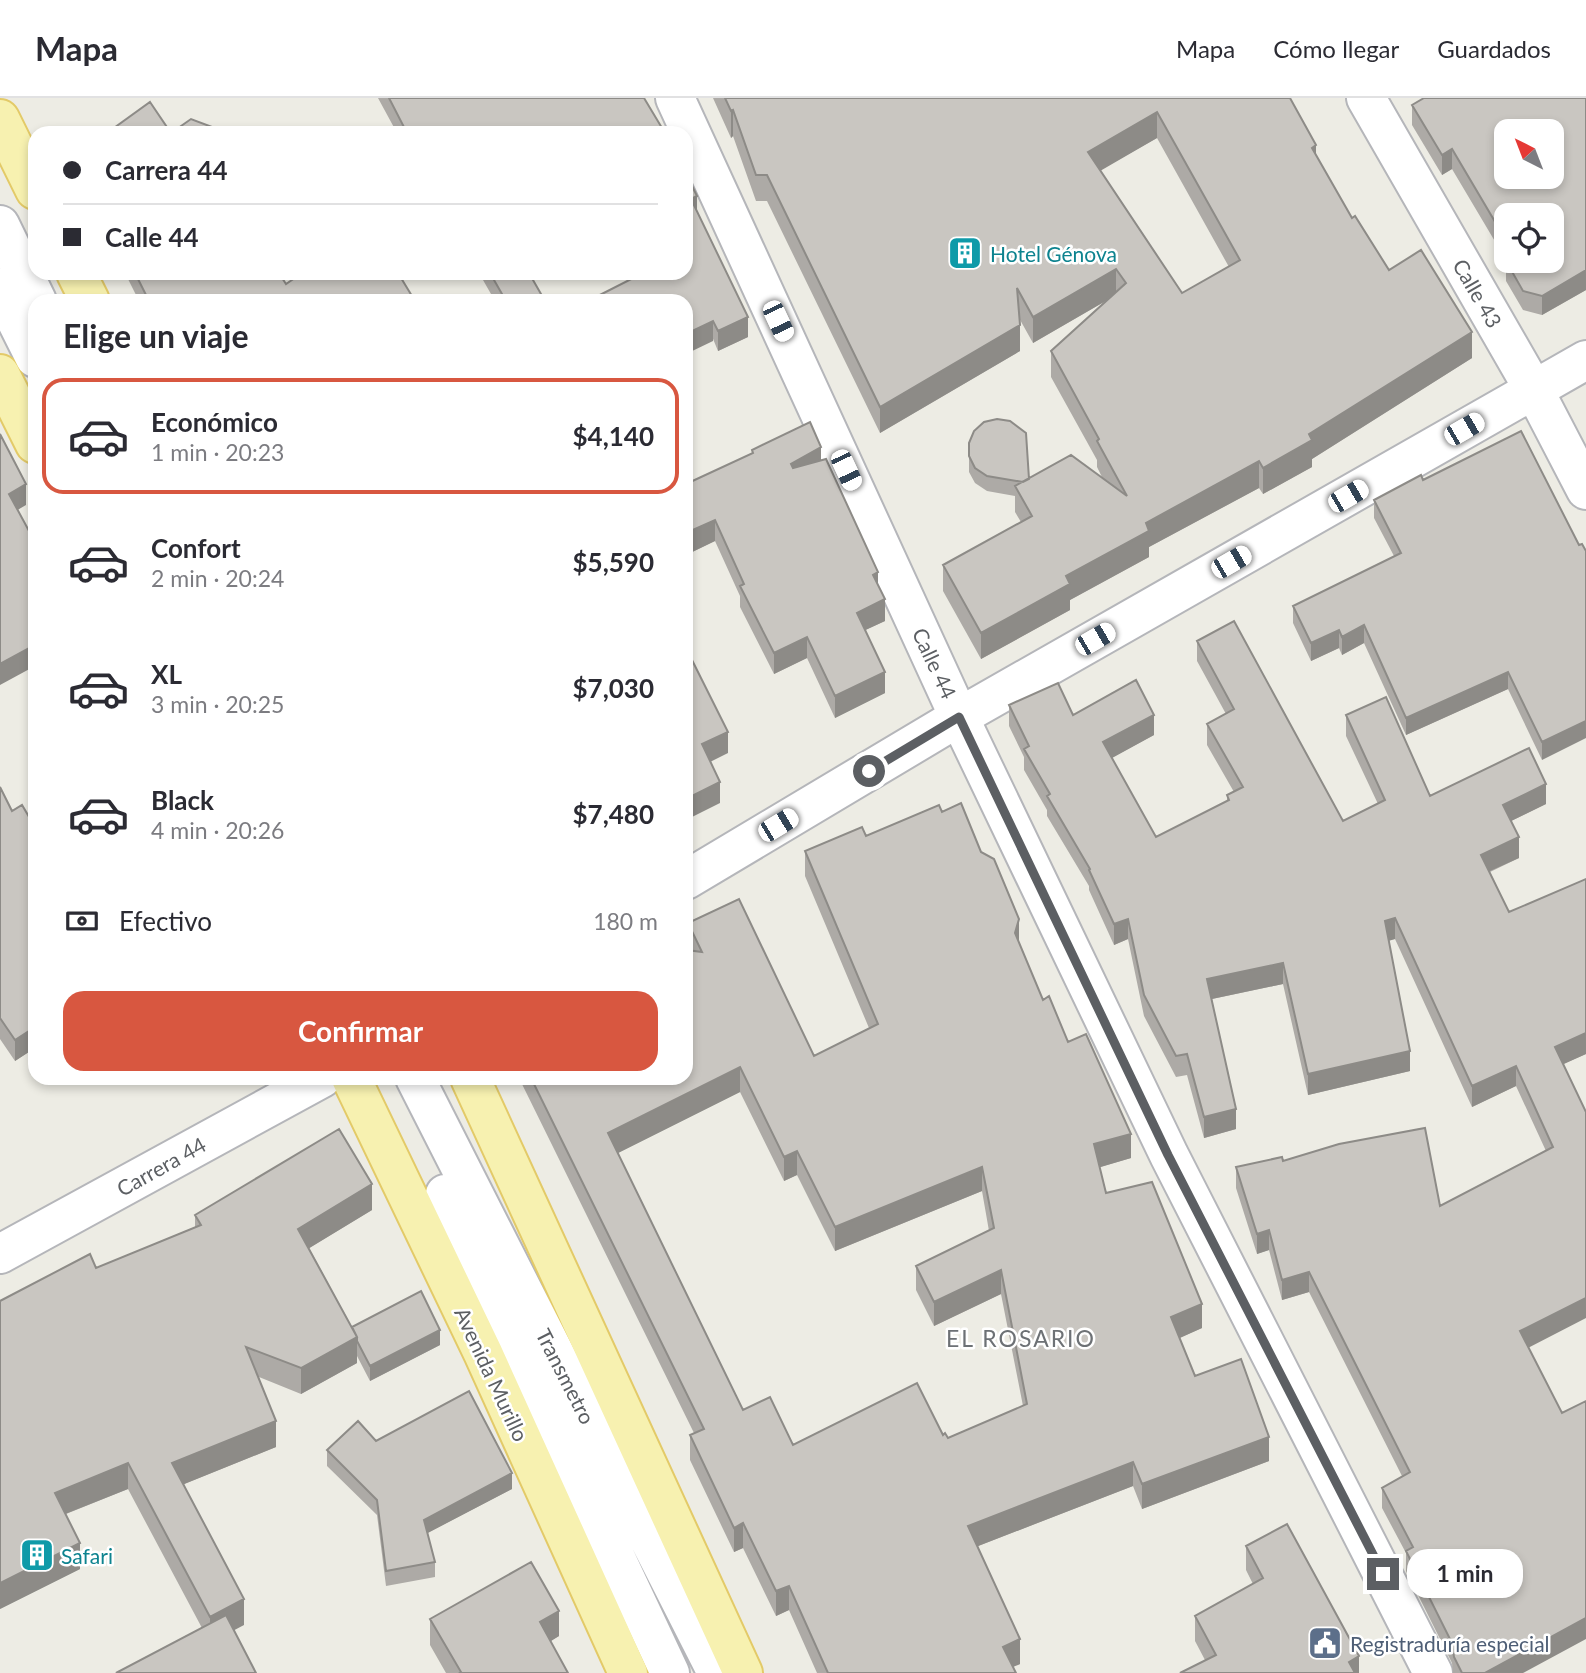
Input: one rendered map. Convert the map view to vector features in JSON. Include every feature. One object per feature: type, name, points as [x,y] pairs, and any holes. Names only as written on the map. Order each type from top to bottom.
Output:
[{"type":"main road","points":[[0,119],[28,176]]},
{"type":"main road","points":[[0,374],[28,430]]},
{"type":"main road","name":"Avenida Murillo","points":[[354,1085],[483,1353],[628,1673]]},
{"type":"main road","points":[[473,1085],[743,1673]]},
{"type":"street","name":"Calle 44","points":[[675,98],[688,126]]},
{"type":"street","name":"Calle 43","points":[[1366,98],[1534,390],[1586,490]]},
{"type":"street","name":"Calle 44","points":[[693,137],[959,717],[1168,1155],[1433,1673]]},
{"type":"street","points":[[0,225],[34,294]]},
{"type":"street","points":[[0,288],[28,344]]},
{"type":"street","points":[[693,874],[959,717],[1586,360]]},
{"type":"street","name":"Carrera 44","points":[[0,1254],[309,1085]]},
{"type":"street","name":"Transmetro","points":[[394,1085],[670,1673]]},
{"type":"street","name":"Transmetro","points":[[419,1085],[717,1673]]},
{"type":"building","points":[[389,98],[644,98],[661,126],[403,126]]},
{"type":"building","points":[[725,98],[1290,98],[1316,145],[1312,148],[1352,218],[1355,216],[1389,270],[1421,250],[1472,332],[1309,434],[1312,440],[1263,468],[1259,461],[1146,523],[1149,531],[1066,576],[1070,584],[981,633],[943,565],[1032,516],[1015,486],[1071,455],[1127,496],[1051,351],[1126,283],[1116,269],[1033,317],[1017,288],[1020,325],[880,407],[767,175],[756,175],[733,110],[731,111]],"holes":[[[1157,112],[1240,260],[1182,293],[1088,152]]]},
{"type":"building","points":[[1424,98],[1586,98],[1586,270],[1542,296],[1523,291],[1513,273],[1564,273],[1564,203],[1494,203],[1494,220],[1452,149],[1442,155],[1412,105]]},
{"type":"building","points":[[150,102],[166,126],[117,126]]},
{"type":"building","points":[[191,119],[210,126],[181,126]]},
{"type":"building","points":[[693,203],[748,317],[718,331],[713,321],[693,331],[693,294],[602,294],[629,280],[693,280]]},
{"type":"building","points":[[138,280],[283,280],[286,284],[292,280],[402,280],[411,294],[146,294]]},
{"type":"building","points":[[494,280],[533,280],[541,294],[502,294]]},
{"type":"building","points":[[997,419],[1010,421],[1026,433],[1029,479],[1023,482],[987,476],[975,468],[969,456],[969,443],[974,431],[984,422]]},
{"type":"building","points":[[810,422],[821,447],[791,464],[793,468],[826,459],[878,572],[873,575],[885,599],[857,613],[885,672],[835,696],[807,637],[774,653],[740,586],[744,584],[715,520],[693,530],[693,481],[753,453],[752,450]]},
{"type":"building","points":[[1521,431],[1579,545],[1582,544],[1586,551],[1586,721],[1542,742],[1508,672],[1406,718],[1364,625],[1342,637],[1339,630],[1311,643],[1293,606],[1401,553],[1374,500],[1421,475],[1423,480]]},
{"type":"building","points":[[0,434],[26,484],[9,494],[28,529],[28,649],[0,664]]},
{"type":"building","points":[[1234,621],[1343,821],[1385,800],[1346,715],[1386,697],[1430,796],[1529,748],[1546,784],[1503,805],[1519,837],[1481,855],[1509,912],[1586,879],[1586,1033],[1555,1047],[1586,1112],[1586,1298],[1520,1331],[1562,1413],[1586,1401],[1586,1618],[1485,1673],[1462,1673],[1454,1657],[1452,1643],[1406,1551],[1413,1547],[1382,1488],[1410,1472],[1309,1272],[1282,1280],[1269,1230],[1257,1234],[1236,1167],[1282,1157],[1283,1161],[1339,1144],[1425,1128],[1440,1206],[1553,1147],[1516,1066],[1472,1086],[1395,918],[1385,921],[1410,1051],[1308,1074],[1283,963],[1207,979],[1236,1109],[1204,1117],[1187,1054],[1176,1056],[1144,995],[1128,919],[1114,924],[1090,869],[1047,796],[1050,794],[1024,749],[1029,746],[1009,705],[1058,683],[1073,715],[1136,680],[1154,715],[1103,742],[1156,837],[1229,800],[1227,795],[1243,787],[1207,724],[1234,709],[1197,641]]},
{"type":"building","points":[[693,662],[728,732],[702,744],[720,782],[693,796]]},
{"type":"building","points":[[0,787],[12,811],[22,805],[28,815],[28,1032],[15,1040],[0,1018]]},
{"type":"building","points":[[961,803],[981,852],[994,859],[1019,919],[1015,933],[1043,1000],[1049,996],[1068,1042],[1086,1034],[1131,1134],[1094,1144],[1106,1193],[1152,1182],[1202,1304],[1171,1317],[1195,1376],[1241,1359],[1269,1437],[1142,1484],[1133,1462],[968,1526],[1020,1639],[1003,1647],[1016,1673],[828,1673],[789,1586],[776,1591],[743,1523],[734,1528],[690,1435],[704,1429],[534,1085],[693,1085],[693,951],[702,952],[693,933],[693,921],[739,899],[814,1056],[878,1024],[805,851],[862,827],[866,836],[939,805],[942,812]],"holes":[[[740,1067],[784,1157],[797,1151],[835,1227],[982,1167],[994,1228],[916,1266],[934,1302],[1001,1270],[1027,1404],[948,1438],[945,1433],[943,1435],[917,1383],[793,1445],[770,1397],[743,1410],[608,1133]]]},
{"type":"building","points":[[339,1129],[372,1184],[298,1229],[357,1337],[301,1368],[246,1347],[276,1421],[172,1463],[244,1599],[210,1617],[128,1463],[55,1493],[80,1543],[0,1583],[0,1301],[90,1254],[96,1268],[201,1225],[195,1215]]},
{"type":"building","points":[[421,1291],[440,1330],[370,1366],[352,1327]]},
{"type":"building","points":[[469,1391],[512,1473],[424,1520],[435,1562],[386,1571],[377,1500],[327,1450],[358,1421],[376,1441]]},
{"type":"building","points":[[1287,1524],[1359,1656],[1349,1662],[1355,1673],[1180,1673],[1216,1655],[1195,1616],[1263,1578],[1246,1546]]},
{"type":"building","points":[[531,1562],[559,1611],[540,1622],[568,1673],[459,1673],[461,1672],[430,1619]]},
{"type":"building","points":[[226,1615],[256,1673],[116,1673]]},
{"type":"place","name":"Hotel Génova","points":[[965,253]]},
{"type":"place","name":"Safari","points":[[37,1555]]},
{"type":"place","name":"Registraduría especial","points":[[1325,1643]]},
{"type":"district","name":"EL ROSARIO","points":[[1021,1338]]},
{"type":"route","points":[[869,771],[959,717],[1168,1155],[1383,1574]]}]
